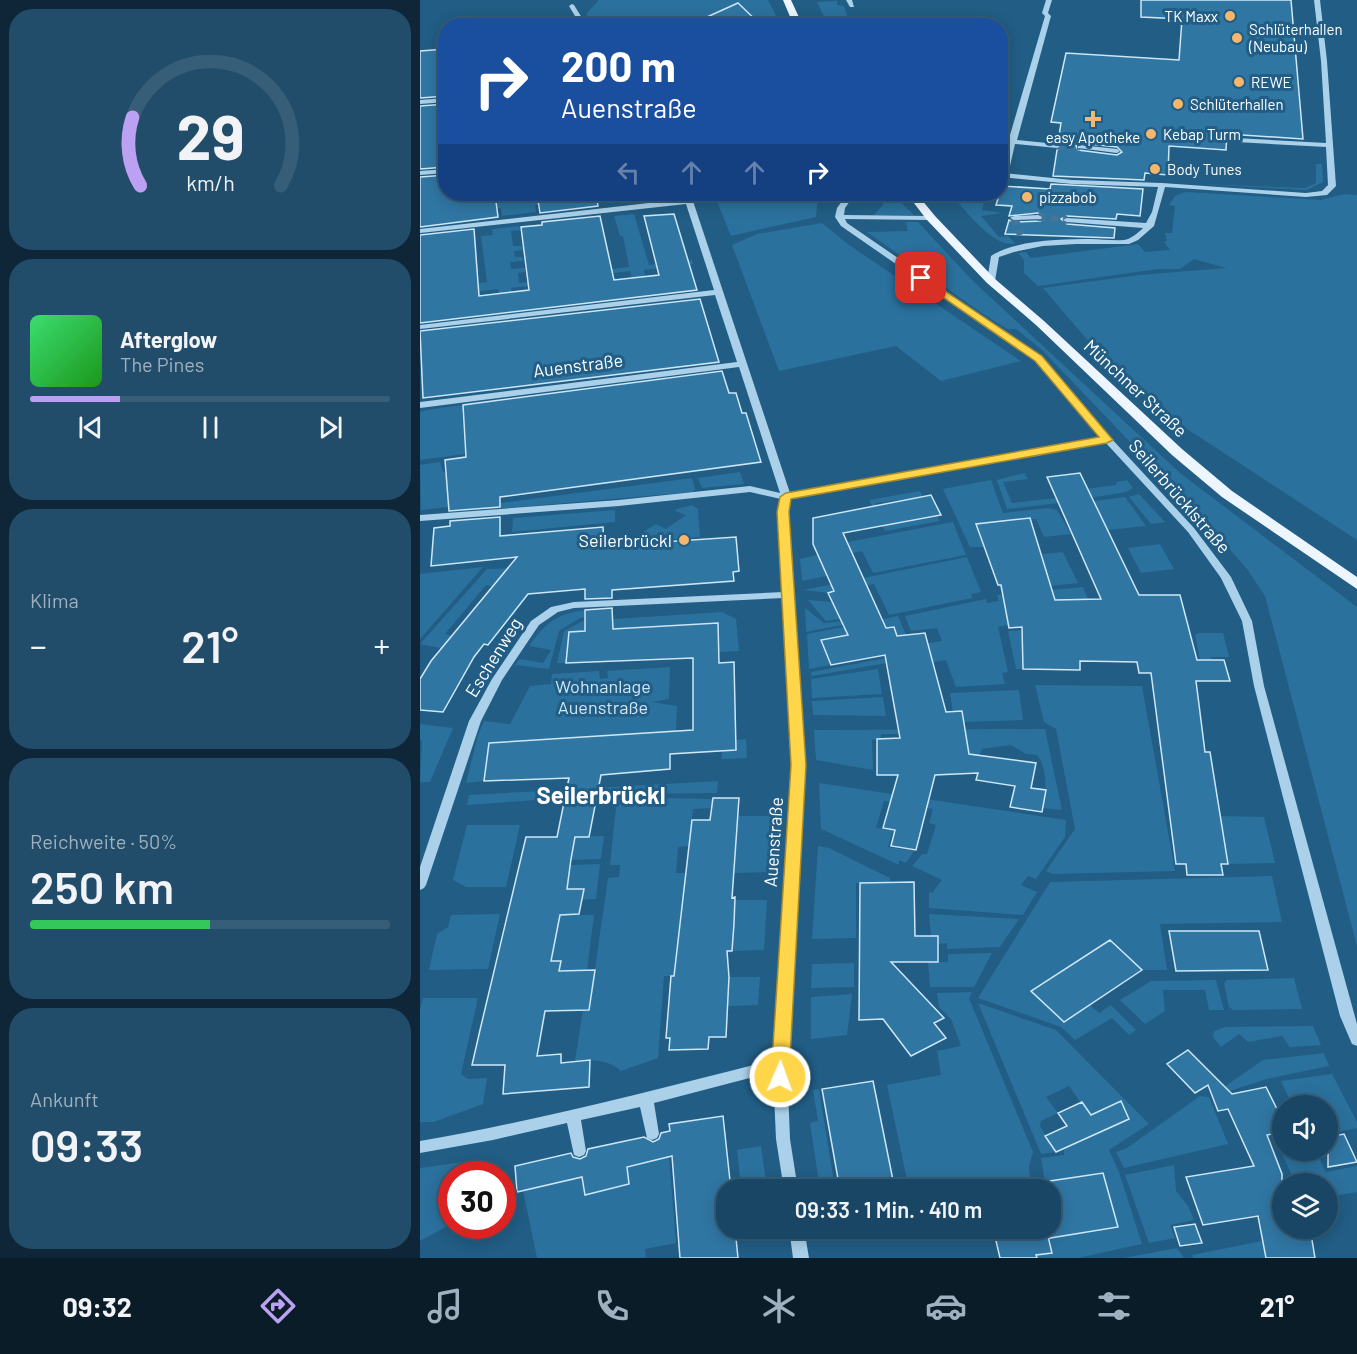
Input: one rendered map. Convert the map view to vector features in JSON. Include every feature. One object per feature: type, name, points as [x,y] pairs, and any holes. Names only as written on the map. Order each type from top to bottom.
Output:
[{"type":"main road","points":[[787,0],[795,18]]},
{"type":"main road","name":"Münchner Straße","points":[[918,201],[991,281],[1212,482],[1357,584]]},
{"type":"street","points":[[1008,157],[1048,16],[1045,13],[1049,0]]},
{"type":"street","points":[[1008,176],[1072,182],[1162,185],[1306,195],[1324,193],[1332,186],[1324,62],[1317,0]]},
{"type":"street","points":[[572,6],[580,18]]},
{"type":"street","points":[[420,102],[438,101]]},
{"type":"street","points":[[1236,140],[1330,145]]},
{"type":"street","points":[[1012,142],[1057,146]]},
{"type":"street","points":[[1080,147],[1117,151]]},
{"type":"street","points":[[420,173],[438,172]]},
{"type":"street","points":[[991,281],[995,256],[1009,250],[1052,240],[1126,242],[1137,238],[1150,226],[1162,185]]},
{"type":"street","name":"Auenstraße","points":[[420,231],[656,201]]},
{"type":"street","name":"Auenstraße","points":[[689,201],[786,497],[783,512],[798,765],[780,1064],[783,1140],[789,1179]]},
{"type":"street","points":[[846,201],[840,209],[839,217],[931,218]]},
{"type":"street","name":"Seilerbrücklstraße","points":[[839,217],[851,230],[1039,359],[1107,440],[1209,551],[1226,577],[1247,621],[1259,686],[1347,1016],[1357,1040]]},
{"type":"street","points":[[1014,218],[1038,218]]},
{"type":"street","points":[[1066,220],[1150,226]]},
{"type":"street","points":[[1021,235],[1026,246]]},
{"type":"street","points":[[420,327],[718,292]]},
{"type":"street","name":"Auenstraße","points":[[420,405],[741,364]]},
{"type":"street","points":[[420,518],[607,504],[750,489],[786,497],[1107,440]]},
{"type":"street","name":"Eschenweg","points":[[420,885],[475,721],[506,664],[535,623],[545,614],[574,605],[788,595]]},
{"type":"street","points":[[420,1147],[573,1116],[780,1064]]},
{"type":"street","points":[[646,1099],[652,1134]]},
{"type":"street","points":[[573,1116],[579,1151]]},
{"type":"street","points":[[798,1239],[801,1258]]},
{"type":"green space","points":[[599,0],[768,0],[777,18],[589,18],[586,14]]},
{"type":"green space","points":[[837,1],[837,5],[844,6],[848,18],[825,18],[817,2]]},
{"type":"green space","points":[[1316,164],[1322,164],[1323,182],[1307,190],[1197,184],[1305,188],[1316,183]]},
{"type":"green space","points":[[1185,192],[1321,200],[1345,194],[1357,195],[1357,540],[1181,425],[1096,350],[1043,288],[1139,275],[1226,268],[1194,259],[1180,269],[1158,269],[1038,286],[1024,273],[1024,260],[1018,253],[1026,252],[1031,258],[1138,244],[1145,252],[1170,250],[1164,242],[1167,241],[1165,233],[1172,233],[1175,206],[1169,205],[1175,196]]},
{"type":"green space","points":[[552,201],[553,203],[535,205],[536,212],[502,216],[501,208],[496,208],[495,203]]},
{"type":"green space","points":[[717,201],[817,201],[816,217],[731,236]]},
{"type":"green space","points":[[883,201],[900,202],[914,215],[874,215],[883,205]]},
{"type":"green space","points":[[957,201],[984,201],[982,210],[1002,213],[981,216],[999,237],[1008,236],[1015,243],[1008,244],[991,236]]},
{"type":"green space","points":[[634,214],[649,265],[692,260],[693,264],[644,270],[650,294],[637,296],[630,271],[581,277],[580,273],[629,267],[623,236],[620,236],[614,216]]},
{"type":"green space","points":[[906,222],[918,222],[973,281],[1180,473],[1357,607],[1357,946],[1265,596],[1247,569],[1198,513],[1042,350],[1016,329],[1007,329],[983,314],[867,232],[908,231]]},
{"type":"green space","points":[[822,223],[849,245],[1021,361],[941,381],[896,346],[779,371],[732,245],[757,234]]},
{"type":"green space","points":[[519,226],[520,230],[511,231],[513,246],[522,246],[523,250],[514,251],[515,257],[522,257],[523,261],[510,262],[511,269],[525,268],[525,272],[518,273],[519,283],[571,277],[563,282],[511,288],[513,306],[501,307],[498,289],[451,295],[451,287],[487,282],[481,236],[493,235],[492,229]]},
{"type":"green space","points":[[665,377],[667,386],[462,412],[465,454],[420,460],[420,412]]},
{"type":"green space","points":[[440,462],[443,472],[446,473],[449,507],[421,510],[420,465]]},
{"type":"green space","points":[[740,472],[744,484],[702,488],[698,478]]},
{"type":"green space","points":[[1024,473],[1028,479],[1003,482],[1012,503],[1056,498],[1059,503],[1007,509],[997,480]]},
{"type":"green space","points":[[692,478],[695,489],[693,492],[508,508],[470,507]]},
{"type":"green space","points":[[991,480],[1003,513],[1048,508],[1057,510],[1071,534],[1044,537],[1036,519],[976,524],[984,547],[970,547],[943,489]]},
{"type":"green space","points":[[1127,480],[1133,488],[1126,492],[1077,500],[1085,489],[1116,485],[1117,482]]},
{"type":"green space","points":[[920,491],[923,497],[875,503],[883,519],[892,518],[895,524],[937,517],[940,521],[885,531],[869,500]]},
{"type":"green space","points":[[1139,494],[1165,522],[1151,524],[1129,497]]},
{"type":"green space","points":[[1125,497],[1146,526],[1108,530],[1062,505]]},
{"type":"green space","points":[[692,505],[698,509],[700,537],[632,543],[638,535],[656,524],[666,529],[686,515],[675,511],[677,509]]},
{"type":"green space","points":[[615,510],[615,522],[512,532],[513,518]]},
{"type":"green space","points":[[953,522],[966,555],[873,573],[862,551],[853,553],[848,542]]},
{"type":"green space","points":[[1160,544],[1174,569],[1141,573],[1128,548]]},
{"type":"green space","points":[[1063,552],[1078,583],[1001,591],[999,585],[1016,557]]},
{"type":"green space","points":[[817,555],[827,576],[802,581],[800,559]]},
{"type":"green space","points":[[967,557],[981,592],[971,594],[972,598],[889,615],[874,584],[828,593],[804,590]]},
{"type":"green space","points":[[483,567],[420,639],[420,574]]},
{"type":"green space","points":[[544,567],[543,590],[528,594],[486,585],[445,634],[460,638],[450,650],[420,644],[487,569]]},
{"type":"green space","points":[[1083,587],[1089,601],[1004,603],[1008,625],[998,627],[1008,672],[1002,673],[1005,684],[956,687],[946,660],[927,663],[919,645],[942,641],[937,628],[911,631],[905,616],[986,599],[987,603],[999,601],[997,595]]},
{"type":"green space","points":[[808,600],[833,602],[841,619],[826,621]]},
{"type":"green space","points":[[805,608],[824,623],[846,621],[847,624],[806,632]]},
{"type":"green space","points":[[586,610],[586,617],[580,618],[559,631],[549,669],[515,665],[520,659],[543,663],[551,650],[529,646],[535,638],[553,620],[576,611]]},
{"type":"green space","points":[[722,612],[736,619],[739,651],[719,652],[718,623],[569,632],[566,663],[557,663],[564,631],[583,621]]},
{"type":"green space","points":[[898,616],[916,658],[812,676],[811,672],[886,658],[881,645],[897,635],[894,627],[820,639],[830,665],[809,669],[807,634]]},
{"type":"green space","points":[[1075,627],[1023,640],[1023,669],[1016,669],[1008,631]]},
{"type":"green space","points":[[1223,633],[1229,657],[1211,657],[1214,670],[1202,670],[1195,635]]},
{"type":"green space","name":"Wohnanlage Auenstraße","points":[[670,667],[669,699],[652,702],[677,706],[676,731],[490,743],[484,781],[466,783],[478,735],[484,721],[510,724],[530,686],[551,684],[552,674],[599,671],[600,679],[608,678],[607,671]]},
{"type":"green space","points":[[878,669],[882,694],[812,698],[811,679]]},
{"type":"green space","points":[[1035,685],[1142,686],[1175,871],[1053,874],[1046,871],[1075,829],[1056,729],[1044,722]]},
{"type":"green space","points":[[1019,690],[1023,720],[964,722],[953,712],[950,693]]},
{"type":"green space","points":[[883,697],[886,716],[813,715],[812,701]]},
{"type":"green space","points":[[420,724],[453,728],[430,782],[420,782],[422,741],[420,740]]},
{"type":"green space","points":[[1045,729],[1062,810],[1043,808],[1045,773],[1037,755],[1026,754],[1011,745],[982,749],[979,756],[967,756],[957,734],[881,734],[881,739],[872,740],[873,770],[816,760],[814,730]]},
{"type":"green space","points":[[746,739],[747,758],[722,759],[722,751],[736,750],[736,740]]},
{"type":"green space","points":[[718,781],[717,793],[623,794],[467,805],[469,795]]},
{"type":"green space","points":[[819,783],[1066,820],[1065,837],[1036,879],[1028,876],[1021,885],[1037,892],[1023,915],[929,908],[929,892],[932,893],[942,880],[912,866],[922,854],[927,854],[936,825],[929,823],[933,809],[884,801],[876,828],[893,830],[888,847],[914,851],[906,863],[899,860],[899,865],[821,829]]},
{"type":"green space","points":[[617,797],[713,799],[712,808],[693,809],[689,846],[678,847],[676,873],[691,873],[688,898],[682,899],[677,951],[679,976],[664,976],[658,1058],[621,1071],[605,1062],[575,1061],[583,1010],[589,1010],[608,878],[619,877],[620,865],[610,865]]},
{"type":"green space","points":[[738,816],[773,816],[770,872],[734,873]]},
{"type":"green space","points":[[1219,816],[1264,817],[1275,863],[1228,864]]},
{"type":"green space","points":[[467,825],[520,825],[506,887],[466,887],[453,880]]},
{"type":"green space","points":[[604,836],[601,859],[571,860],[575,837]]},
{"type":"green space","points":[[818,846],[829,848],[890,878],[890,883],[856,883],[856,938],[812,939]]},
{"type":"green space","points":[[600,864],[596,899],[582,900],[584,889],[565,889],[570,865]]},
{"type":"green space","points":[[1272,876],[1282,922],[1160,924],[1167,970],[1142,970],[1110,940],[1032,991],[1064,1022],[1090,1005],[1099,1013],[1111,1005],[1136,1030],[1129,1035],[1112,1018],[1075,1040],[1061,1027],[978,998],[1050,882]]},
{"type":"green space","points":[[735,900],[767,900],[764,950],[732,951]]},
{"type":"green space","points":[[500,914],[488,969],[429,970],[437,934],[448,927],[451,915]]},
{"type":"green space","points":[[929,914],[1019,919],[1000,947],[947,949],[947,943],[938,944],[931,936]]},
{"type":"green space","points":[[560,915],[594,915],[587,970],[559,970],[561,961],[551,961]]},
{"type":"green space","points":[[992,953],[974,987],[930,987],[928,962],[948,962],[948,954]]},
{"type":"green space","points":[[854,963],[854,987],[811,988],[812,964]]},
{"type":"green space","points":[[729,977],[760,977],[758,1005],[728,1006]]},
{"type":"green space","points":[[1294,978],[1302,1009],[1233,1010],[1229,1007],[1224,983],[1227,980]]},
{"type":"green space","points":[[1216,980],[1224,1010],[1209,1010],[1205,990],[1163,990],[1165,1011],[1145,1024],[1120,1000],[1151,981]]},
{"type":"green space","points":[[972,992],[969,998],[1033,1152],[1029,1166],[1030,1177],[1019,1179],[907,1179],[887,1085],[941,1075],[937,1051],[961,1046],[951,1019],[939,1007],[937,993]]},
{"type":"green space","points":[[852,994],[847,1035],[811,1039],[811,997]]},
{"type":"green space","points":[[423,998],[478,998],[461,1074],[468,1079],[487,1078],[483,1104],[434,1122],[420,1122],[420,1010]]},
{"type":"green space","points":[[978,1003],[1056,1030],[1149,1124],[1109,1150],[1119,1172],[1142,1244],[1078,1258],[1037,1258],[1036,1255],[1052,1253],[1048,1239],[1061,1239],[1061,1236],[1118,1227],[1103,1173],[1061,1180],[1044,1179],[1041,1158],[1064,1155],[1064,1149],[1101,1131],[1069,1086],[1046,1097],[1058,1113],[1041,1121],[1040,1126],[1056,1152],[1041,1154]]},
{"type":"green space","points":[[1313,1026],[1321,1045],[1290,1047],[1282,1036],[1248,1042],[1239,1034],[1221,1047],[1213,1037],[1214,1031],[1225,1027]]},
{"type":"green space","points":[[1324,1053],[1329,1066],[1267,1079],[1220,1094],[1217,1092],[1263,1060]]},
{"type":"green space","points":[[1332,1074],[1357,1122],[1357,1128],[1338,1132],[1338,1095],[1287,1095],[1281,1081]]},
{"type":"green space","points":[[819,1089],[833,1179],[818,1179],[810,1123],[818,1121],[813,1090]]},
{"type":"green space","points":[[1200,1096],[1209,1097],[1228,1144],[1124,1168],[1116,1152],[1127,1148]]},
{"type":"green space","points":[[761,1146],[766,1179],[740,1179],[737,1150]]},
{"type":"green space","points":[[669,1156],[676,1243],[645,1249],[646,1258],[537,1258],[523,1190],[582,1177],[585,1195],[629,1184],[627,1167]]},
{"type":"green space","points":[[1285,1161],[1321,1161],[1326,1172],[1357,1166],[1357,1192],[1338,1195],[1338,1173],[1291,1173]]},
{"type":"green space","points":[[438,1165],[438,1231],[420,1241],[420,1168]]},
{"type":"green space","points":[[1174,1165],[1176,1191],[1188,1206],[1194,1220],[1170,1225],[1175,1238],[1149,1243],[1125,1175]]},
{"type":"green space","points":[[1262,1241],[1266,1258],[1193,1258],[1192,1255]]},
{"type":"green space","points":[[1177,1248],[1184,1258],[1124,1258]]},
{"type":"building","points":[[1141,0],[1291,0],[1303,139],[1227,134],[1226,150],[1169,146],[1168,175],[1145,173],[1144,180],[1053,176],[1057,150],[1062,145],[1058,142],[1061,123],[1051,122],[1066,53],[1179,60],[1182,19],[1141,17]],"holes":[[[1080,143],[1117,147],[1122,152],[1117,155],[1078,150],[1076,146]]]},
{"type":"building","points":[[738,3],[754,18],[705,18]]},
{"type":"building","points":[[438,50],[438,97],[420,98],[420,51]]},
{"type":"building","points":[[438,105],[438,168],[420,169],[420,106]]},
{"type":"building","points":[[438,176],[438,201],[496,201],[498,217],[420,227],[420,177]]},
{"type":"building","points":[[1051,184],[1143,189],[1140,216],[1117,214],[1116,219],[1067,216],[1061,219],[1067,224],[1115,228],[1114,238],[1005,234],[1009,220],[1014,222],[1041,221],[1044,216],[1038,213],[1009,216],[1012,206],[996,205],[997,201],[1008,201],[1008,186],[1050,189]]},
{"type":"building","points":[[538,201],[597,201],[598,206],[540,213]]},
{"type":"building","points":[[674,214],[697,290],[420,323],[420,235],[474,229],[479,296],[529,290],[521,227],[542,225],[542,222],[600,216],[614,280],[659,275],[644,216]]},
{"type":"building","points":[[700,299],[719,362],[423,398],[420,331]]},
{"type":"building","points":[[722,371],[729,393],[736,393],[742,413],[746,413],[761,462],[500,497],[500,507],[449,511],[445,460],[466,457],[463,405]]},
{"type":"building","points":[[1080,473],[1139,595],[1180,595],[1197,660],[1224,660],[1230,681],[1196,681],[1205,752],[1210,752],[1228,864],[1221,864],[1223,875],[1187,875],[1186,864],[1176,864],[1151,673],[1139,673],[1137,662],[1080,661],[1080,670],[1023,669],[1022,627],[1009,628],[1001,585],[998,585],[976,524],[1030,518],[1055,600],[1101,599],[1047,477]]},
{"type":"building","points":[[931,495],[941,515],[843,533],[886,628],[894,627],[897,636],[925,633],[946,712],[962,711],[969,754],[1036,763],[1031,788],[1046,790],[1042,812],[1010,807],[1015,786],[976,780],[978,773],[935,775],[916,850],[891,846],[895,830],[883,828],[898,775],[877,775],[877,739],[900,738],[885,655],[831,665],[821,640],[848,635],[828,593],[834,591],[813,544],[813,518]]},
{"type":"building","points":[[500,517],[500,536],[603,527],[604,546],[736,537],[739,571],[733,572],[734,581],[612,590],[612,598],[585,599],[585,589],[528,594],[488,645],[484,644],[474,657],[443,712],[420,710],[420,679],[431,661],[517,557],[431,566],[434,528],[450,526],[450,521]]},
{"type":"building","points":[[612,608],[613,629],[718,623],[719,663],[734,662],[736,750],[670,754],[670,769],[601,775],[589,837],[575,837],[571,859],[567,889],[584,889],[579,914],[560,915],[551,961],[561,961],[559,971],[595,970],[589,1010],[545,1011],[537,1056],[561,1054],[561,1063],[590,1060],[589,1087],[503,1094],[505,1065],[472,1065],[526,837],[557,837],[569,778],[484,781],[489,743],[693,730],[693,658],[566,663],[569,632],[585,631],[585,610]]},
{"type":"building","points":[[713,798],[739,798],[732,898],[735,897],[732,951],[727,951],[729,977],[726,1037],[709,1037],[708,1049],[669,1050],[670,1038],[666,1038],[671,976],[674,976],[692,820],[710,820]]},
{"type":"building","points":[[914,882],[915,936],[938,936],[938,962],[891,962],[944,1018],[934,1023],[946,1038],[911,1056],[883,1019],[859,1020],[860,883]]},
{"type":"building","points":[[1169,931],[1259,931],[1268,970],[1176,971]]},
{"type":"building","points":[[1110,940],[1142,970],[1064,1022],[1031,991]]},
{"type":"building","points":[[1188,1050],[1232,1094],[1266,1087],[1272,1099],[1272,1134],[1267,1135],[1272,1148],[1272,1161],[1277,1161],[1282,1173],[1272,1173],[1272,1239],[1312,1239],[1315,1258],[1266,1258],[1258,1216],[1203,1225],[1186,1177],[1254,1166],[1228,1109],[1218,1111],[1208,1085],[1195,1093],[1167,1064]]},
{"type":"building","points":[[873,1081],[893,1179],[838,1179],[822,1089]]},
{"type":"building","points":[[1121,1101],[1129,1119],[1056,1152],[1045,1136],[1067,1126],[1058,1113],[1082,1102],[1091,1115]]},
{"type":"building","points":[[723,1116],[730,1179],[716,1179],[716,1239],[736,1239],[738,1258],[680,1258],[672,1156],[627,1167],[629,1184],[585,1195],[582,1177],[517,1192],[516,1166],[571,1153],[573,1157],[580,1159],[586,1156],[588,1149],[644,1137],[653,1142],[659,1139],[661,1133],[670,1131],[669,1124]]},
{"type":"building","points":[[1344,1134],[1357,1162],[1328,1167],[1328,1161],[1338,1161],[1338,1135]]},
{"type":"building","points":[[1103,1173],[1118,1227],[1061,1236],[1061,1179]]},
{"type":"building","points":[[1195,1224],[1202,1243],[1180,1246],[1174,1227]]},
{"type":"building","points":[[996,1239],[1049,1239],[1052,1253],[1036,1255],[1037,1258],[1000,1258]]},
{"type":"tunnel","points":[[1057,146],[1080,147]]},
{"type":"tunnel","points":[[1038,217],[1067,220]]},
{"type":"tunnel","points":[[1014,218],[1021,235]]},
{"type":"place","name":"TK Maxx","points":[[1230,16]]},
{"type":"place","name":"Schlüterhallen (Neubau)","points":[[1237,38]]},
{"type":"place","name":"REWE","points":[[1239,82]]},
{"type":"place","name":"Schlüterhallen","points":[[1178,104]]},
{"type":"place","name":"easy Apotheke","points":[[1093,119]]},
{"type":"place","name":"Kebap Turm","points":[[1151,134]]},
{"type":"place","name":"Body Tunes","points":[[1155,169]]},
{"type":"place","name":"pizzabob","points":[[1027,197]]},
{"type":"place","name":"Seilerbrückl","points":[[684,540]]},
{"type":"district","name":"Seilerbrückl","points":[[601,794]]},
{"type":"route","points":[[780,1077],[798,765],[783,512],[786,497],[1107,440],[1039,359],[921,278]]}]
